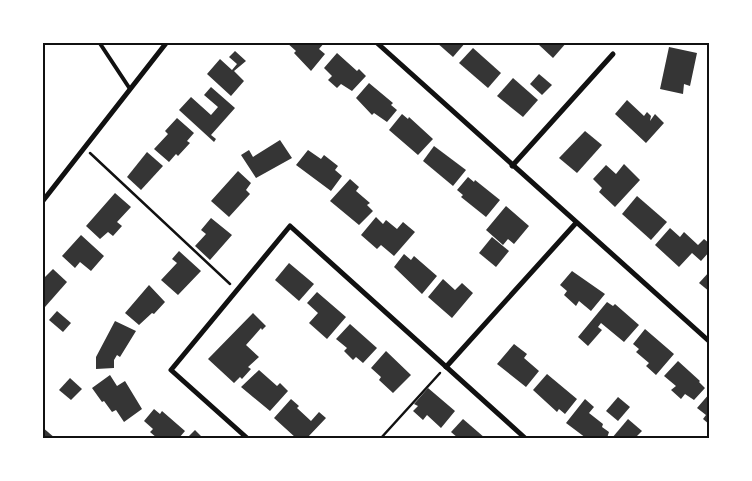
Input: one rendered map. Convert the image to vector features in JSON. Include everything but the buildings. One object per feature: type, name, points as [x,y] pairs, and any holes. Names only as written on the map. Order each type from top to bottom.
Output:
[{"type":"street","points":[[42,202],[167,42]]},
{"type":"street","points":[[376,42],[710,342]]},
{"type":"street","points":[[512,166],[613,54]]},
{"type":"street","points":[[446,367],[576,223]]},
{"type":"street","points":[[247,438],[171,370],[290,226],[525,438]]},
{"type":"lane","points":[[98,42],[130,89]]},
{"type":"path","points":[[84,147],[237,290]]},
{"type":"path","points":[[381,438],[446,367]]}]
